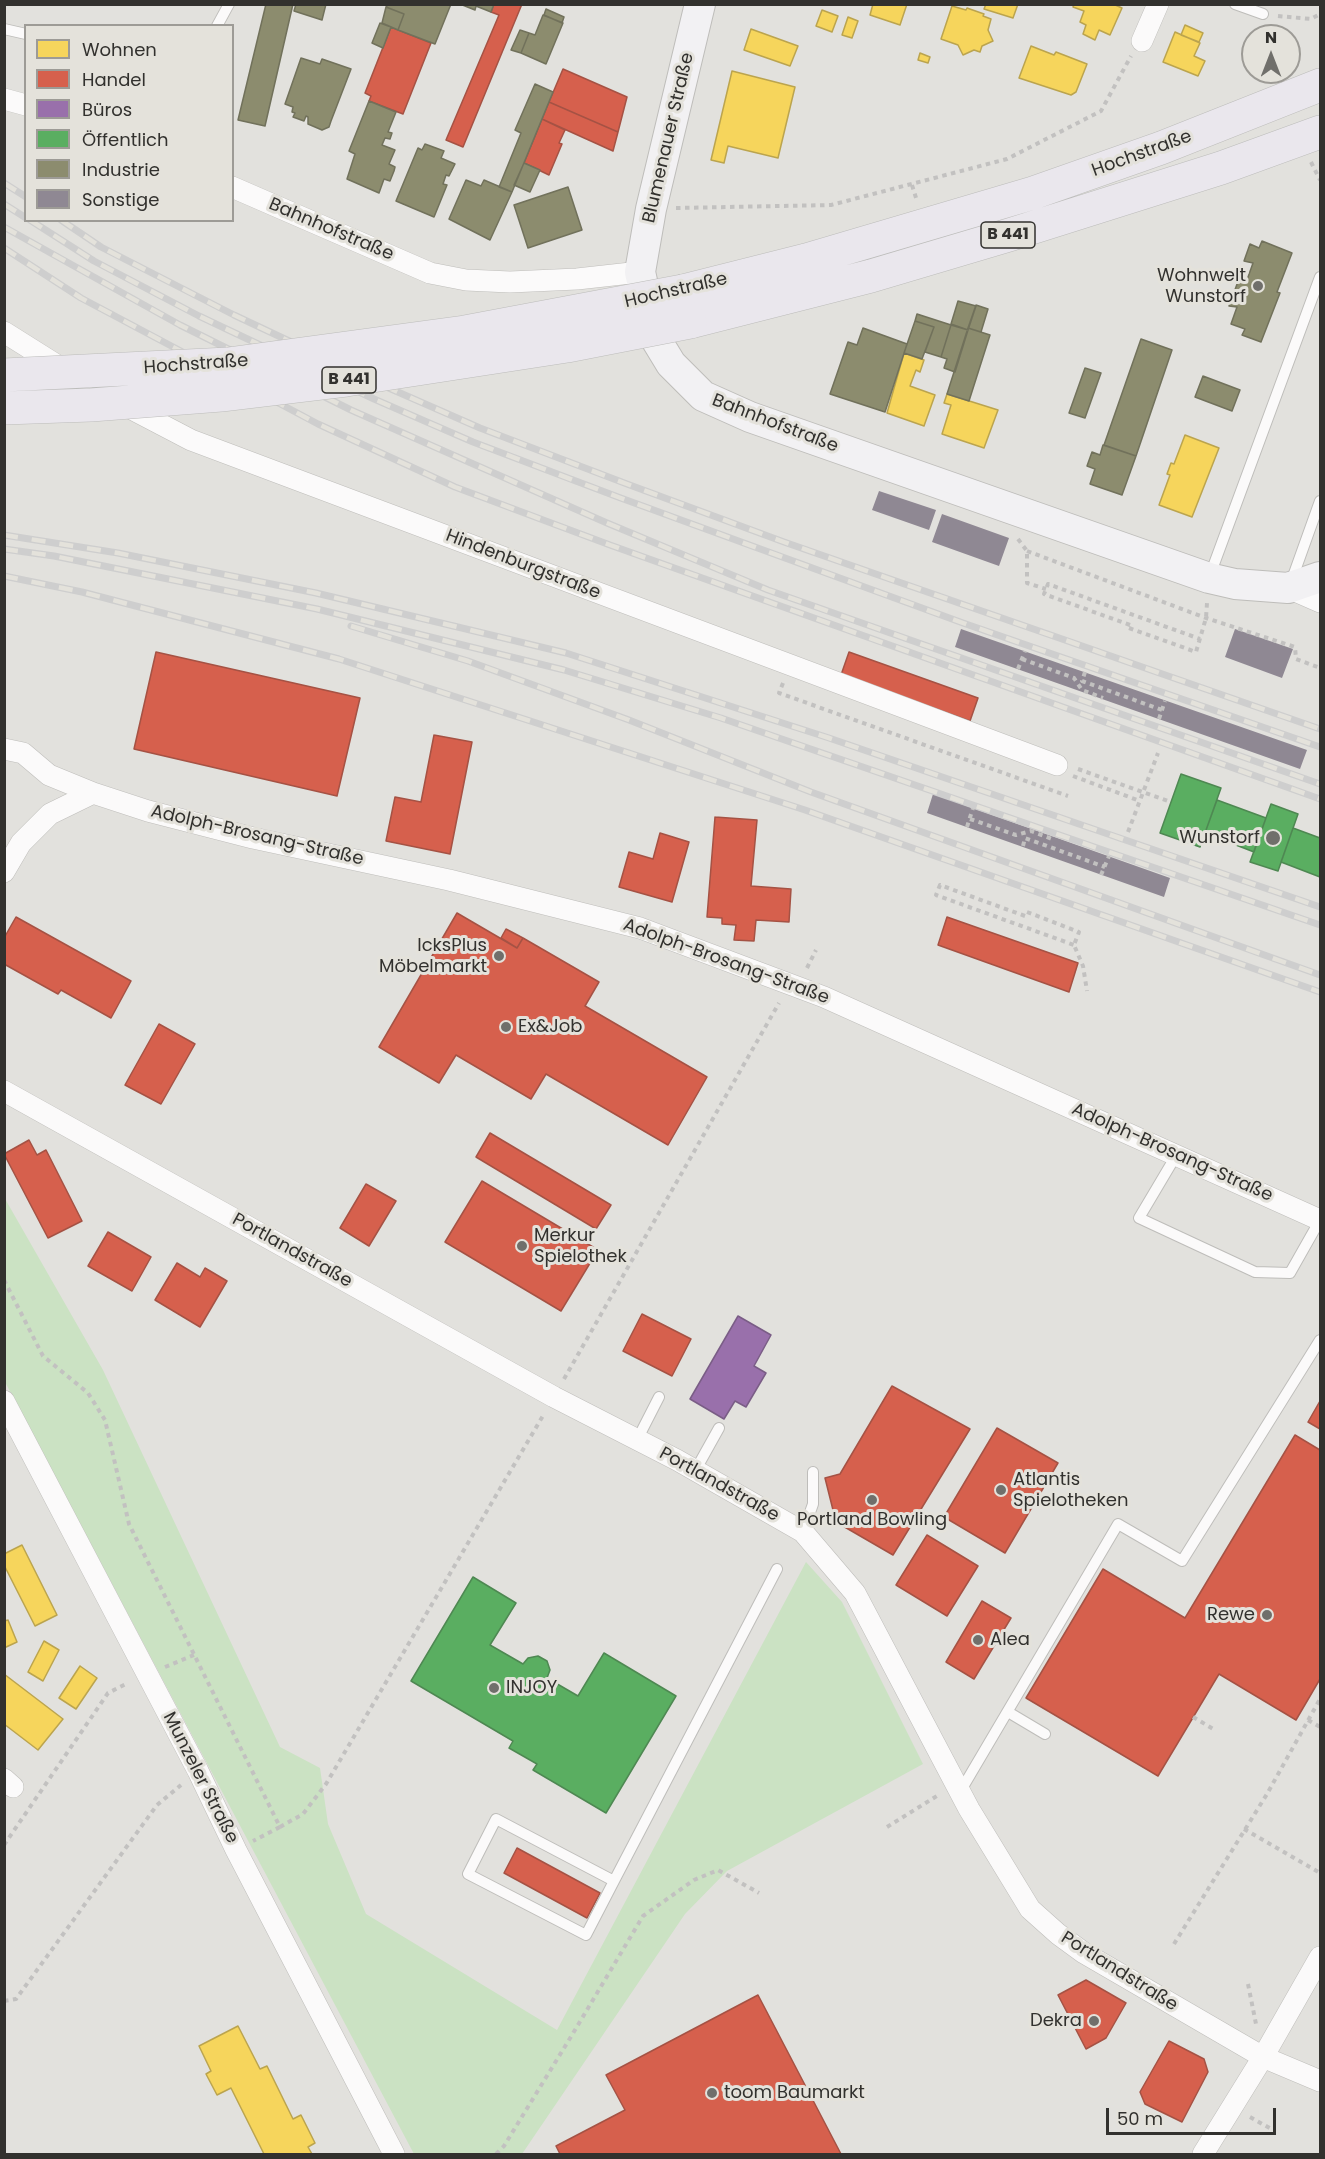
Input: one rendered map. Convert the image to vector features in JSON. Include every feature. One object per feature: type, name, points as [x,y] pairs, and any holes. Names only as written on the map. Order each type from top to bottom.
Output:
[{"type":"main road","name":"Hochstraße","points":[[4,408],[91,405],[220,395],[334,381],[567,346],[687,306],[806,260],[1033,193],[1161,148],[1320,85]]},
{"type":"main road","name":"Hochstraße","points":[[4,375],[228,364],[465,332],[687,306],[871,276],[1221,168],[1320,132]]},
{"type":"street","name":"Blumenauer Straße","points":[[640,272],[651,209],[700,4]]},
{"type":"street","points":[[1142,41],[1158,4]]},
{"type":"street","points":[[4,99],[24,104]]},
{"type":"street","name":"Bahnhofstraße","points":[[234,188],[430,273],[466,280],[510,282],[577,279],[640,272],[654,336],[670,364],[703,396],[750,417],[1209,578],[1235,584],[1288,588],[1320,602]]},
{"type":"street","name":"Hindenburgstraße","points":[[4,332],[101,393],[191,440],[1067,767]]},
{"type":"street","points":[[1288,588],[1320,577]]},
{"type":"street","name":"Adolph-Brosang-Straße","points":[[4,749],[23,753],[49,775],[93,793],[148,811],[253,838],[449,880],[640,928],[824,997],[1320,1220]]},
{"type":"street","points":[[4,872],[21,843],[50,814],[93,793]]},
{"type":"street","name":"Portlandstraße","points":[[4,1091],[554,1397],[803,1532],[855,1593],[958,1788],[1030,1909],[1084,1953],[1263,2057],[1320,2081]]},
{"type":"street","name":"Munzeler Straße","points":[[4,1401],[10,1425],[147,1674],[394,2154]]},
{"type":"street","points":[[1203,2154],[1263,2057],[1320,1957]]},
{"type":"lane","points":[[218,24],[230,4]]},
{"type":"lane","points":[[1235,4],[1263,14]]},
{"type":"lane","points":[[4,29],[24,34]]},
{"type":"lane","points":[[1209,578],[1320,277]]},
{"type":"lane","points":[[1288,588],[1320,501]]},
{"type":"lane","points":[[1177,1154],[1139,1218],[1254,1272],[1290,1273],[1320,1220]]},
{"type":"lane","points":[[958,1788],[1008,1712],[1118,1524],[1182,1562],[1320,1340]]},
{"type":"lane","points":[[637,1440],[660,1397]]},
{"type":"lane","points":[[694,1471],[719,1428]]},
{"type":"lane","points":[[803,1532],[813,1504],[813,1472]]},
{"type":"lane","points":[[614,1881],[496,1819],[468,1874],[586,1935],[777,1569]]},
{"type":"lane","points":[[1008,1712],[1045,1734]]},
{"type":"path","points":[[1263,14],[1311,19],[1320,14]]},
{"type":"path","points":[[651,209],[831,205],[1007,159],[1101,111],[1125,65],[1142,41]]},
{"type":"path","points":[[1017,538],[1027,551],[1206,618],[1295,647],[1296,659],[1320,668]]},
{"type":"path","points":[[1027,551],[1027,582],[1046,589]]},
{"type":"path","points":[[1200,639],[1048,584],[1044,594],[1196,652],[1200,639],[1206,618],[1209,578]]},
{"type":"path","points":[[1018,669],[1025,651]]},
{"type":"path","points":[[1022,659],[1074,678],[1082,690],[1103,698]]},
{"type":"path","points":[[1085,672],[1082,681],[1162,710]]},
{"type":"path","points":[[779,693],[1068,796]]},
{"type":"path","points":[[1159,719],[1165,700]]},
{"type":"path","points":[[1128,832],[1158,753]]},
{"type":"path","points":[[1067,767],[1171,802]]},
{"type":"path","points":[[1067,767],[1071,775],[1140,801]]},
{"type":"path","points":[[967,827],[973,808]]},
{"type":"path","points":[[970,819],[1016,835],[1031,831],[1052,839]]},
{"type":"path","points":[[1023,846],[1025,838],[1105,867]]},
{"type":"path","points":[[1101,875],[1109,856]]},
{"type":"path","points":[[1074,945],[936,895],[940,885],[1079,932],[1074,945],[1083,966],[1087,991]]},
{"type":"path","points":[[4,1280],[43,1356],[88,1393],[105,1420],[129,1524],[280,1827],[236,1850]]},
{"type":"path","points":[[4,1845],[108,1693],[194,1655]]},
{"type":"path","points":[[1174,1944],[1267,1794],[1320,1699]]},
{"type":"path","points":[[1193,1717],[1215,1730]]},
{"type":"path","points":[[1308,1720],[1320,1727]]},
{"type":"path","points":[[4,2001],[16,1999],[157,1805],[198,1771]]},
{"type":"path","points":[[886,1827],[958,1788]]},
{"type":"path","points":[[1244,1829],[1320,1873]]},
{"type":"path","points":[[496,2154],[504,2146],[572,2036],[643,1916],[694,1880],[718,1870],[759,1893]]},
{"type":"path","points":[[1248,1984],[1263,2057]]},
{"type":"green space","points":[[4,1197],[103,1370],[280,1747],[320,1768],[328,1824],[366,1914],[557,2030],[806,1562],[842,1602],[923,1764],[727,1871],[685,1914],[522,2154],[414,2154],[5,1382]]},
{"type":"building: Wohnen","points":[[873,4],[907,4],[900,25],[870,15]]},
{"type":"building: Wohnen","points":[[986,4],[1018,4],[1013,18],[984,9]]},
{"type":"building: Wohnen","points":[[1074,4],[1113,4],[1122,8],[1110,35],[1099,30],[1095,40],[1083,34],[1086,25],[1080,22],[1084,11],[1073,7]]},
{"type":"building: Wohnen","points":[[952,6],[966,10],[967,8],[991,19],[988,30],[993,41],[982,46],[980,52],[974,50],[963,55],[958,45],[941,39]]},
{"type":"building: Wohnen","points":[[822,10],[838,16],[832,32],[816,26]]},
{"type":"building: Wohnen","points":[[848,17],[858,21],[852,38],[842,35]]},
{"type":"building: Wohnen","points":[[1185,25],[1203,33],[1199,42],[1181,35]]},
{"type":"building: Wohnen","points":[[751,29],[798,46],[790,66],[744,50]]},
{"type":"building: Wohnen","points":[[1175,32],[1200,43],[1194,56],[1205,61],[1198,76],[1163,62]]},
{"type":"building: Wohnen","points":[[1031,46],[1054,55],[1056,52],[1087,64],[1076,92],[1071,95],[1019,78]]},
{"type":"building: Wohnen","points":[[920,53],[930,57],[928,63],[918,60]]},
{"type":"building: Wohnen","points":[[732,71],[795,87],[778,158],[728,146],[724,163],[711,160]]},
{"type":"building: Wohnen","points":[[904,353],[924,360],[920,372],[916,370],[910,386],[935,395],[924,426],[887,413]]},
{"type":"building: Wohnen","points":[[947,394],[998,410],[984,448],[942,434],[951,405],[944,403]]},
{"type":"building: Wohnen","points":[[1185,435],[1219,448],[1192,517],[1159,505],[1170,475],[1167,474],[1171,463],[1174,464]]},
{"type":"building: Wohnen","points":[[22,1545],[57,1615],[35,1626],[4,1565],[4,1554]]},
{"type":"building: Wohnen","points":[[8,1620],[17,1642],[4,1648],[4,1621]]},
{"type":"building: Wohnen","points":[[44,1641],[59,1650],[43,1681],[28,1672]]},
{"type":"building: Wohnen","points":[[80,1666],[97,1678],[76,1709],[59,1698]]},
{"type":"building: Wohnen","points":[[4,1674],[63,1719],[38,1750],[4,1724]]},
{"type":"building: Wohnen","points":[[238,2026],[260,2069],[267,2066],[293,2119],[301,2115],[315,2143],[308,2147],[312,2154],[264,2154],[231,2088],[217,2095],[206,2074],[211,2071],[199,2046]]},
{"type":"building: Handel","points":[[494,4],[522,4],[463,147],[446,140],[499,15],[491,12]]},
{"type":"building: Handel","points":[[391,27],[431,43],[403,114],[369,101],[371,96],[365,93]]},
{"type":"building: Handel","points":[[563,69],[627,97],[618,132],[549,102]]},
{"type":"building: Handel","points":[[549,102],[618,132],[613,151],[542,119]]},
{"type":"building: Handel","points":[[542,119],[565,130],[559,143],[562,144],[549,175],[524,163]]},
{"type":"building: Handel","points":[[156,652],[360,698],[337,796],[134,749]]},
{"type":"building: Handel","points":[[849,652],[978,698],[970,721],[841,675]]},
{"type":"building: Handel","points":[[434,735],[472,742],[450,854],[386,841],[395,797],[421,802]]},
{"type":"building: Handel","points":[[715,817],[757,820],[751,886],[791,889],[789,922],[756,920],[754,941],[734,940],[736,925],[722,924],[722,918],[707,917]]},
{"type":"building: Handel","points":[[660,833],[689,842],[672,902],[619,887],[629,852],[653,859]]},
{"type":"building: Handel","name":"Ex&Job","points":[[457,913],[517,948],[523,938],[599,982],[585,1006],[707,1077],[668,1145],[546,1074],[531,1099],[456,1055],[439,1083],[379,1047]]},
{"type":"building: Handel","points":[[16,917],[131,981],[111,1018],[61,990],[58,994],[4,964],[4,938]]},
{"type":"building: Handel","points":[[947,917],[1078,963],[1069,992],[938,945]]},
{"type":"building: Handel","points":[[506,929],[523,938],[517,948],[501,938]]},
{"type":"building: Handel","points":[[159,1024],[195,1044],[161,1104],[125,1085]]},
{"type":"building: Handel","points":[[490,1133],[611,1205],[596,1229],[476,1157]]},
{"type":"building: Handel","points":[[29,1140],[37,1155],[46,1150],[82,1221],[48,1238],[4,1154]]},
{"type":"building: Handel","name":"Merkur Spielothek","points":[[482,1181],[598,1250],[561,1311],[445,1242]]},
{"type":"building: Handel","points":[[366,1184],[396,1201],[369,1246],[340,1228]]},
{"type":"building: Handel","points":[[108,1232],[151,1257],[132,1291],[88,1266]]},
{"type":"building: Handel","points":[[177,1263],[200,1277],[205,1268],[227,1281],[200,1327],[155,1300]]},
{"type":"building: Handel","points":[[642,1314],[691,1339],[672,1376],[623,1351]]},
{"type":"building: Handel","points":[[892,1386],[970,1429],[893,1555],[836,1522],[825,1478],[840,1474]]},
{"type":"building: Handel","points":[[1320,1401],[1320,1429],[1308,1422]]},
{"type":"building: Handel","name":"Atlantis Spielotheken","points":[[997,1428],[1058,1463],[1005,1553],[944,1517]]},
{"type":"building: Handel","points":[[1295,1435],[1320,1450],[1320,1679],[1296,1720],[1219,1674],[1158,1776],[1026,1698],[1103,1569],[1185,1618]]},
{"type":"building: Handel","points":[[927,1535],[978,1566],[947,1616],[896,1585]]},
{"type":"building: Handel","name":"Alea","points":[[982,1601],[1011,1618],[974,1679],[946,1662]]},
{"type":"building: Handel","points":[[517,1848],[600,1893],[587,1918],[504,1873]]},
{"type":"building: Handel","name":"Dekra","points":[[1086,1980],[1126,2003],[1106,2038],[1086,2049],[1058,1995]]},
{"type":"building: Handel","name":"toom Baumarkt","points":[[758,1995],[841,2154],[560,2154],[556,2146],[625,2110],[606,2075]]},
{"type":"building: Handel","points":[[1169,2041],[1204,2059],[1208,2072],[1182,2122],[1145,2104],[1140,2092]]},
{"type":"building: Büros","points":[[738,1316],[771,1335],[754,1366],[766,1373],[746,1407],[735,1401],[724,1419],[690,1399]]},
{"type":"building: Öffentlich","points":[[1181,774],[1221,788],[1200,847],[1160,833]]},
{"type":"building: Öffentlich","points":[[1217,800],[1266,818],[1254,852],[1205,833]]},
{"type":"building: Öffentlich","points":[[1271,804],[1298,814],[1278,871],[1250,862]]},
{"type":"building: Öffentlich","points":[[1293,828],[1320,838],[1320,877],[1281,862]]},
{"type":"building: Öffentlich","name":"INJOY","points":[[473,1577],[516,1603],[490,1645],[523,1664],[528,1658],[538,1656],[547,1661],[550,1670],[547,1678],[578,1696],[604,1653],[676,1696],[606,1813],[533,1770],[537,1764],[509,1748],[513,1741],[411,1681]]},
{"type":"building: Industrie","points":[[266,4],[293,4],[265,126],[238,120]]},
{"type":"building: Industrie","points":[[296,4],[326,4],[322,20],[294,11]]},
{"type":"building: Industrie","points":[[388,4],[451,4],[435,44],[398,30],[404,14],[386,7]]},
{"type":"building: Industrie","points":[[460,4],[494,4],[491,12],[476,6],[475,10]]},
{"type":"building: Industrie","points":[[386,7],[404,14],[398,30],[382,23]]},
{"type":"building: Industrie","points":[[546,9],[564,17],[562,23],[544,15]]},
{"type":"building: Industrie","points":[[543,15],[563,23],[546,64],[521,53],[529,33],[535,35]]},
{"type":"building: Industrie","points":[[380,23],[391,27],[383,48],[372,43]]},
{"type":"building: Industrie","points":[[520,30],[529,33],[521,53],[511,50]]},
{"type":"building: Industrie","points":[[301,58],[320,64],[322,59],[351,69],[329,127],[322,130],[308,124],[306,116],[304,121],[293,117],[295,113],[292,112],[293,107],[285,104]]},
{"type":"building: Industrie","points":[[535,84],[553,92],[512,192],[499,187],[521,133],[515,130]]},
{"type":"building: Industrie","points":[[369,101],[396,112],[388,132],[392,133],[390,139],[385,138],[382,145],[395,150],[389,164],[395,167],[390,181],[384,179],[379,193],[347,179],[355,154],[349,151]]},
{"type":"building: Industrie","points":[[425,144],[444,151],[441,158],[455,164],[449,176],[446,175],[443,184],[447,185],[434,217],[396,201],[418,148],[422,150]]},
{"type":"building: Industrie","points":[[524,163],[540,170],[530,192],[514,185]]},
{"type":"building: Industrie","points":[[466,180],[481,186],[484,180],[512,192],[490,240],[449,219]]},
{"type":"building: Industrie","points":[[568,187],[582,230],[528,248],[514,205]]},
{"type":"building: Industrie","name":"Wohnwelt Wunstorf","points":[[1262,241],[1292,253],[1277,292],[1280,293],[1261,342],[1242,335],[1245,329],[1231,324],[1237,307],[1229,306],[1240,276],[1247,280],[1253,263],[1244,261],[1250,244],[1259,248]]},
{"type":"building: Industrie","points":[[958,301],[976,306],[968,330],[951,324]]},
{"type":"building: Industrie","points":[[976,305],[988,309],[981,332],[968,328]]},
{"type":"building: Industrie","points":[[917,314],[951,325],[941,357],[925,352],[934,327],[915,321]]},
{"type":"building: Industrie","points":[[915,321],[934,327],[922,359],[904,353]]},
{"type":"building: Industrie","points":[[951,325],[968,330],[955,372],[944,368],[947,359],[941,357]]},
{"type":"building: Industrie","points":[[863,328],[907,344],[885,412],[830,394],[848,342],[857,345]]},
{"type":"building: Industrie","points":[[968,328],[990,335],[969,401],[947,394]]},
{"type":"building: Industrie","points":[[1141,339],[1172,350],[1136,456],[1104,445]]},
{"type":"building: Industrie","points":[[1085,368],[1101,373],[1085,418],[1069,413]]},
{"type":"building: Industrie","points":[[1203,376],[1240,390],[1232,411],[1195,397]]},
{"type":"building: Industrie","points":[[1103,445],[1136,456],[1122,495],[1090,484],[1095,469],[1087,466],[1092,452],[1100,455]]},
{"type":"building: Sonstige","points":[[879,491],[936,510],[929,530],[872,510]]},
{"type":"building: Sonstige","points":[[942,514],[1009,538],[999,566],[932,542]]},
{"type":"building: Sonstige","points":[[961,629],[1307,750],[1300,769],[955,647]]},
{"type":"building: Sonstige","points":[[1235,629],[1293,649],[1282,678],[1225,657]]},
{"type":"building: Sonstige","points":[[933,794],[1170,878],[1164,897],[927,813]]},
{"type":"railway","points":[[4,183],[24,196]]},
{"type":"railway","points":[[4,204],[24,217]]},
{"type":"railway","points":[[33,222],[94,261],[199,316],[374,399],[473,442],[963,623],[1320,747]]},
{"type":"railway","points":[[64,222],[101,247],[234,315],[480,428],[784,542],[1320,729]]},
{"type":"railway","points":[[4,227],[180,325],[351,410],[607,523],[768,590],[1320,784]]},
{"type":"railway","points":[[4,248],[81,298],[318,424],[455,487],[610,545],[1320,799]]},
{"type":"railway","points":[[4,535],[118,553],[316,593],[566,653],[829,738],[1320,907]]},
{"type":"railway","points":[[4,549],[54,556],[317,609],[564,670],[721,718],[1320,925]]},
{"type":"railway","points":[[4,576],[82,592],[339,659],[805,810],[1320,992]]},
{"type":"railway","points":[[351,626],[468,661],[629,720],[811,792],[1320,975]]},
{"type":"place","name":"Wohnwelt Wunstorf","points":[[1258,286]]},
{"type":"place","name":"Wunstorf","points":[[1273,838]]},
{"type":"place","name":"IcksPlus Möbelmarkt","points":[[499,956]]},
{"type":"place","name":"Ex&Job","points":[[506,1027]]},
{"type":"place","name":"Merkur Spielothek","points":[[522,1246]]},
{"type":"place","name":"Atlantis Spielotheken","points":[[1001,1490]]},
{"type":"place","name":"Portland Bowling","points":[[872,1500]]},
{"type":"place","name":"Rewe","points":[[1267,1615]]},
{"type":"place","name":"Alea","points":[[978,1640]]},
{"type":"place","name":"INJOY","points":[[494,1688]]},
{"type":"place","name":"Dekra","points":[[1094,2021]]},
{"type":"place","name":"toom Baumarkt","points":[[712,2093]]}]
